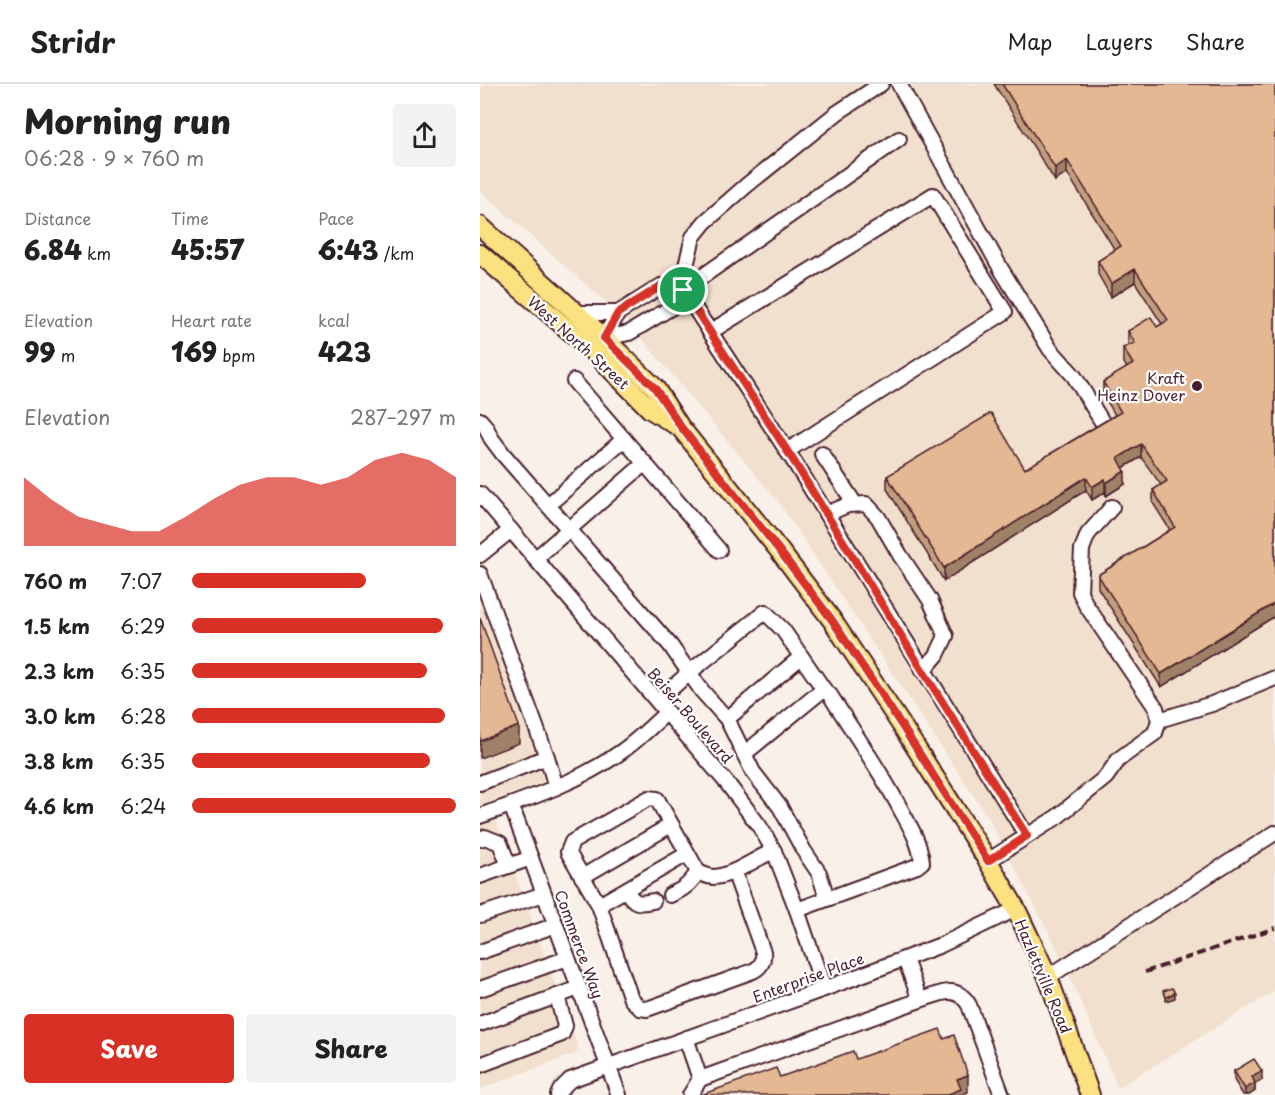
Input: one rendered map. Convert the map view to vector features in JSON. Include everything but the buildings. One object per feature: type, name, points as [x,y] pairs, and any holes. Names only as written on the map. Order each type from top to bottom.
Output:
[{"type":"main road","name":"West North Street","points":[[480,225],[576,313],[599,344]]},
{"type":"main road","name":"West North Street","points":[[480,254],[655,388],[681,427],[832,620],[988,861]]},
{"type":"main road","name":"Hazlettville Road","points":[[988,861],[1016,909],[1048,977],[1090,1095]]},
{"type":"street","points":[[881,84],[837,113],[705,222],[693,237],[683,290],[787,451],[1027,836]]},
{"type":"street","points":[[899,84],[1001,269],[1050,350],[1074,376],[1104,425]]},
{"type":"street","points":[[599,344],[629,333],[672,307],[683,290],[899,139]]},
{"type":"street","points":[[710,332],[933,195],[1005,312],[787,451]]},
{"type":"street","points":[[599,344],[618,313],[661,286],[683,290]]},
{"type":"street","points":[[576,313],[618,313]]},
{"type":"street","points":[[574,381],[719,550]]},
{"type":"street","points":[[480,420],[503,454],[670,645],[702,691],[727,719],[753,772],[780,807],[819,873],[827,898]]},
{"type":"street","points":[[548,506],[624,439]]},
{"type":"street","points":[[822,454],[855,504]]},
{"type":"street","points":[[535,559],[645,464]]},
{"type":"street","name":"Beiser Boulevard","points":[[480,494],[727,783],[760,827],[774,851],[825,989]]},
{"type":"street","points":[[826,514],[848,505],[866,504],[878,517],[930,600],[946,636],[938,655],[923,671]]},
{"type":"street","points":[[988,861],[1057,817],[1106,777],[1119,759],[1155,733],[1159,720],[1156,708],[1086,605],[1080,592],[1082,549],[1088,534],[1112,507]]},
{"type":"street","points":[[480,555],[511,530]]},
{"type":"street","points":[[480,574],[556,787]]},
{"type":"street","points":[[657,701],[765,612],[783,630],[830,695],[890,788],[913,832],[922,862],[917,866],[797,910]]},
{"type":"street","points":[[727,719],[801,657]]},
{"type":"street","points":[[1159,720],[1212,704],[1275,678]]},
{"type":"street","points":[[744,754],[819,693],[825,691]]},
{"type":"street","points":[[480,816],[556,787],[596,768],[638,740],[667,712]]},
{"type":"street","points":[[480,783],[547,757]]},
{"type":"street","points":[[734,871],[763,952],[762,964],[753,971],[647,1009],[640,1008],[631,999],[599,905],[568,852],[572,842],[649,798],[657,799],[698,872],[709,877],[734,871],[774,851]]},
{"type":"street","name":"Commerce Way","points":[[511,805],[619,1095]]},
{"type":"street","points":[[582,877],[671,825]]},
{"type":"street","points":[[1048,977],[1275,834]]},
{"type":"street","points":[[480,840],[485,837],[500,843],[509,866]]},
{"type":"street","points":[[599,905],[687,854]]},
{"type":"street","points":[[480,876],[531,858]]},
{"type":"street","points":[[670,895],[690,884],[698,872]]},
{"type":"street","points":[[626,890],[631,899],[637,903],[653,901]]},
{"type":"street","points":[[480,915],[544,894]]},
{"type":"street","name":"Enterprise Place","points":[[558,1095],[570,1080],[905,959],[941,945],[1016,909]]},
{"type":"street","points":[[480,952],[556,925]]},
{"type":"street","points":[[480,988],[568,958]]},
{"type":"street","points":[[905,959],[920,1000]]},
{"type":"street","points":[[480,1024],[579,988]]},
{"type":"street","points":[[690,1095],[700,1079],[920,1000],[954,991],[966,999],[969,1005],[1002,1095]]},
{"type":"street","points":[[480,1065],[562,1034],[565,1026],[557,996]]},
{"type":"street","points":[[686,1038],[700,1079]]},
{"type":"shaded area","points":[[486,84],[1275,84],[1275,991],[1118,1088],[1057,948],[989,819],[779,503],[628,322],[480,191],[480,88]]},
{"type":"shaded area","points":[[480,550],[562,775],[489,802],[580,1052],[480,1089]]},
{"type":"railway","points":[[1145,972],[1275,928]]},
{"type":"place","name":"Kraft Heinz Dover","points":[[1197,386]]},
{"type":"route","points":[[661,286],[683,290],[795,463],[1027,836],[988,861],[832,620],[681,427],[655,388],[604,338],[618,313],[661,286]]}]
